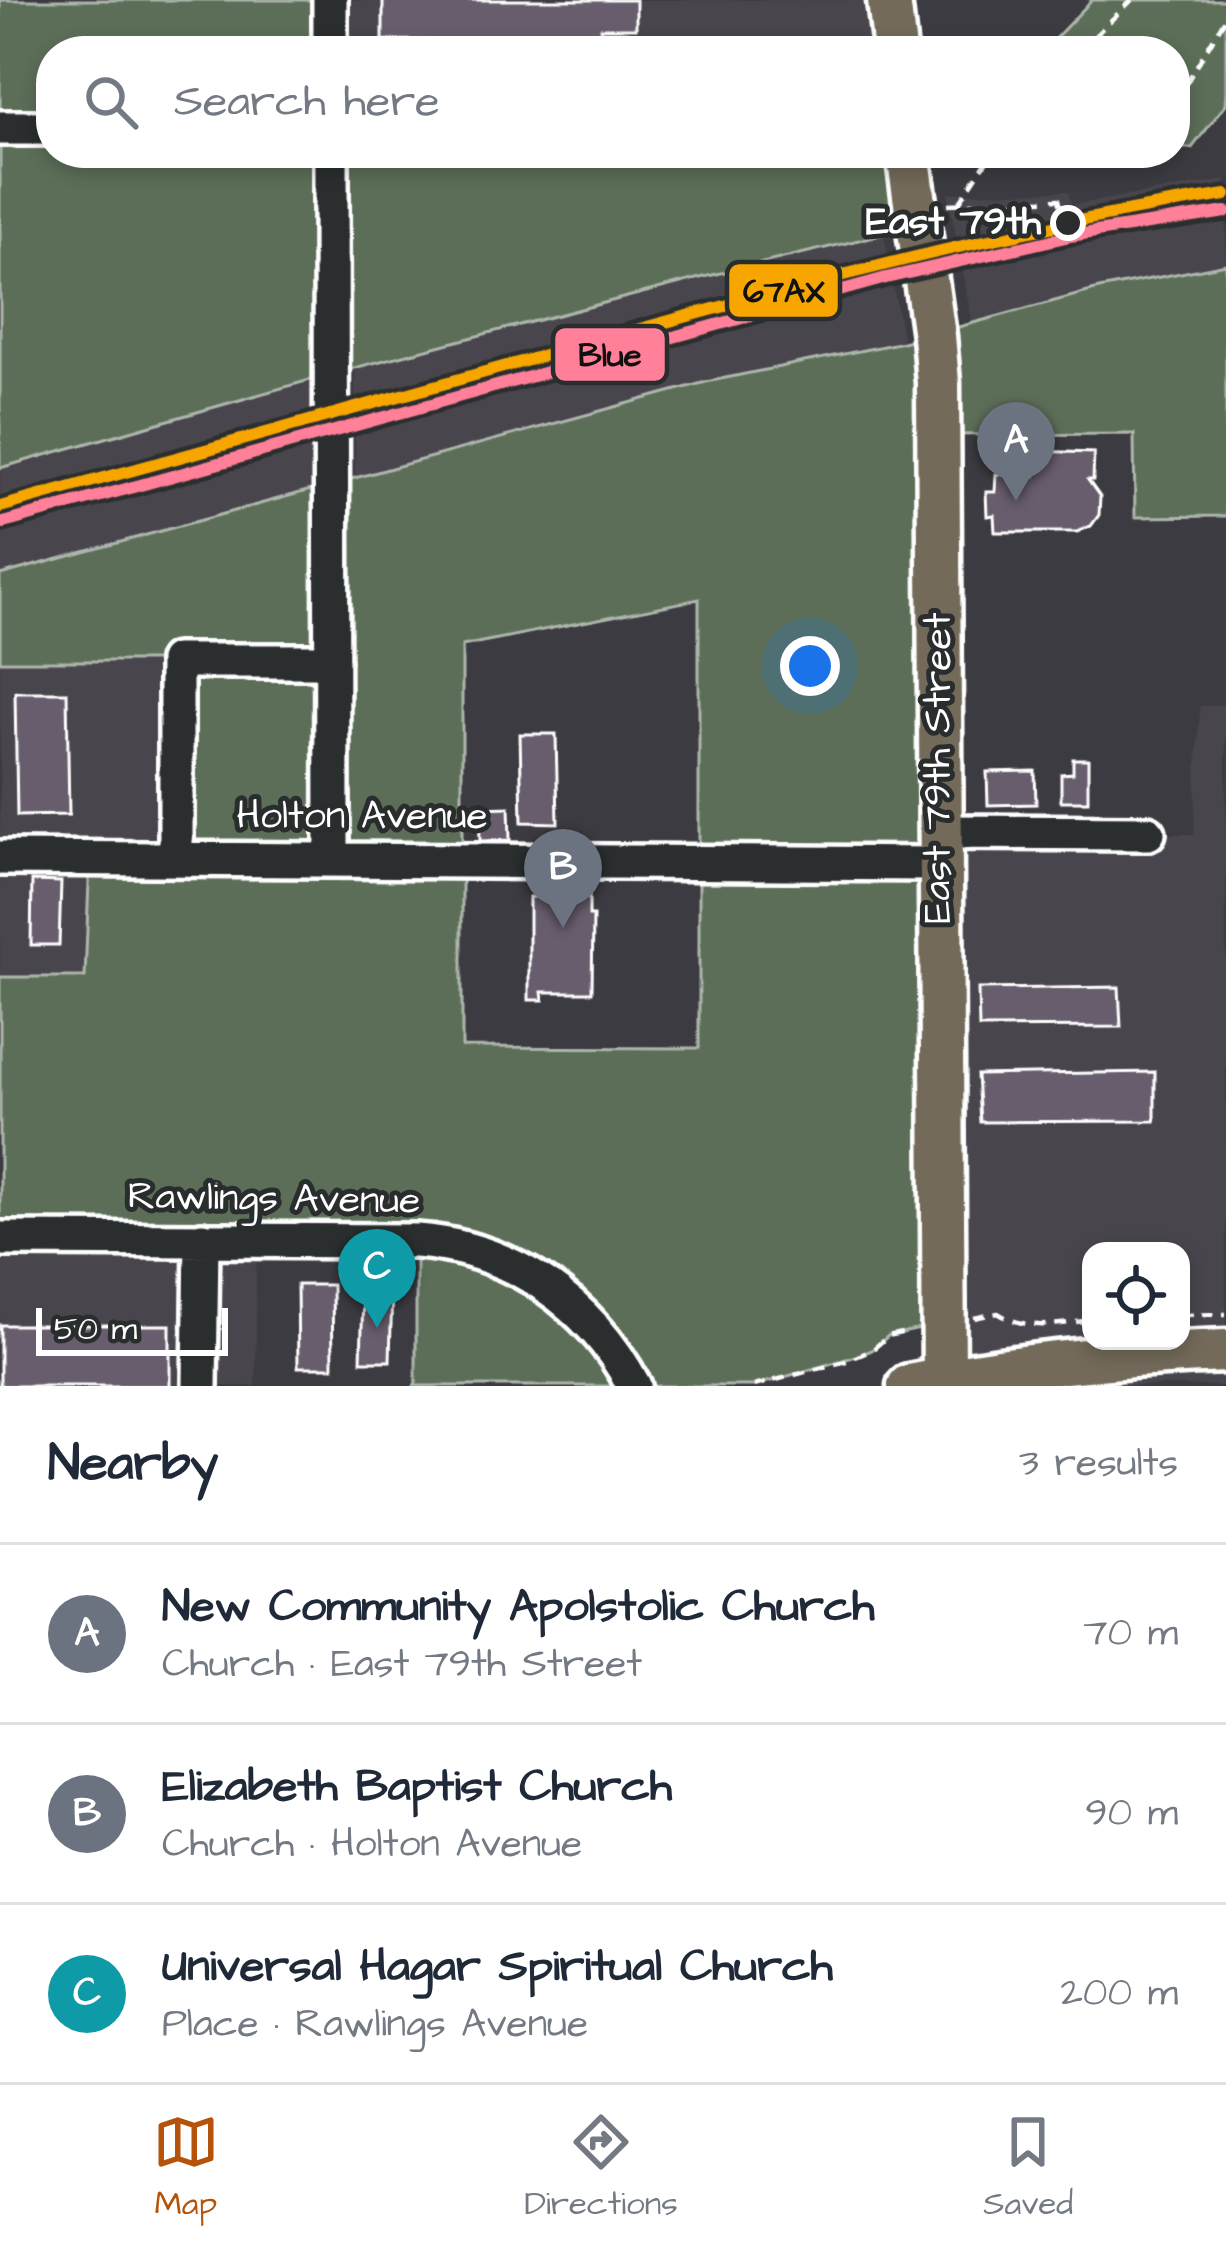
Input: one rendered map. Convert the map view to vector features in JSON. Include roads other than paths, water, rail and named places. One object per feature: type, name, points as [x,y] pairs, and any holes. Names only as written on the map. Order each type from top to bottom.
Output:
[{"type":"main road","points":[[889,0],[893,36]]},
{"type":"main road","name":"East 79th Street","points":[[910,168],[938,383],[939,848],[932,1384]]},
{"type":"main road","points":[[932,1384],[1016,1366],[1226,1351]]},
{"type":"street","points":[[330,0],[330,36]]},
{"type":"street","points":[[0,128],[36,128]]},
{"type":"street","points":[[331,168],[332,859]]},
{"type":"street","points":[[176,859],[176,661],[332,661]]},
{"type":"street","name":"Holton Avenue","points":[[0,858],[332,859],[939,848],[1148,833]]},
{"type":"street","name":"Rawlings Avenue","points":[[0,1239],[416,1241],[478,1252],[527,1273],[576,1307],[604,1336],[634,1386]]},
{"type":"street","points":[[200,1386],[202,1239]]},
{"type":"place","name":"East 79th","points":[[1068,223]]},
{"type":"place","name":"New Community Apolstolic Church","points":[[1016,501]]},
{"type":"place","name":"Elizabeth Baptist Church","points":[[563,928]]},
{"type":"place","name":"Universal Hagar Spiritual Church","points":[[377,1328]]}]
